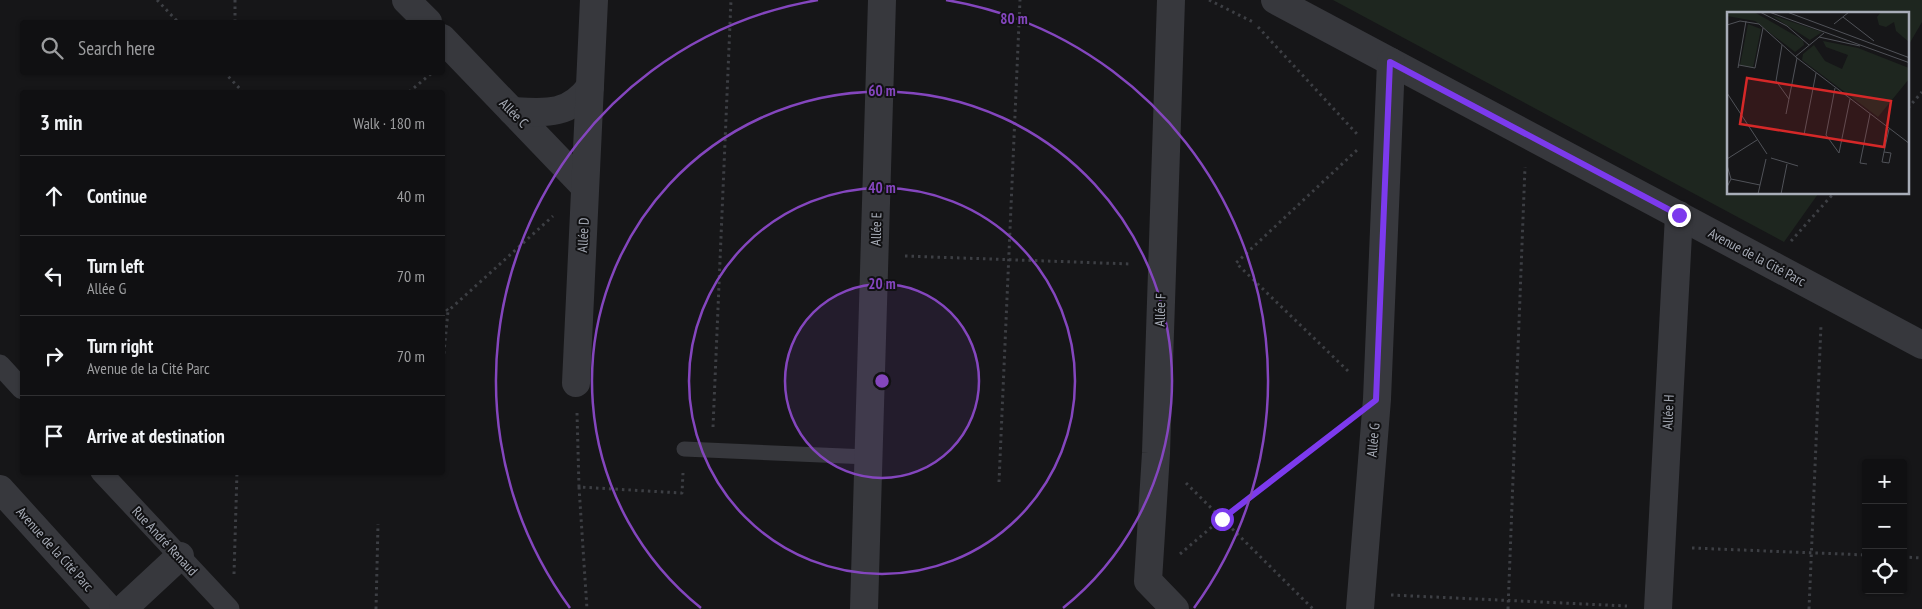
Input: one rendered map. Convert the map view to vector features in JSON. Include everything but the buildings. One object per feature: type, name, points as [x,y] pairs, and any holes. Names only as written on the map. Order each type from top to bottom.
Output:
[{"type":"street","points":[[406,0],[426,20]]},
{"type":"street","name":"Allée D","points":[[576,383],[594,0]]},
{"type":"street","name":"Allée E","points":[[864,609],[882,0]]},
{"type":"street","name":"Allée F","points":[[1148,581],[1156,453],[1171,0]]},
{"type":"street","name":"Avenue de la Cité Parc","points":[[1275,0],[1922,345]]},
{"type":"street","name":"Allée C","points":[[445,41],[585,187]]},
{"type":"street","name":"Allée G","points":[[1360,601],[1376,400],[1390,62]]},
{"type":"street","points":[[512,111],[543,113],[566,109],[580,102],[590,88]]},
{"type":"street","name":"Allée H","points":[[1658,608],[1679,215]]},
{"type":"street","points":[[0,365],[20,387]]},
{"type":"street","name":"Rue André Renaud","points":[[104,475],[229,609]]},
{"type":"street","name":"Avenue de la Cité Parc","points":[[0,489],[109,609]]},
{"type":"street","points":[[123,609],[180,556]]},
{"type":"street","points":[[1148,581],[1175,609]]},
{"type":"lane","points":[[684,449],[868,457]]},
{"type":"path","points":[[156,0],[176,20]]},
{"type":"path","points":[[235,0],[235,20]]},
{"type":"path","points":[[713,450],[712,399],[731,0]]},
{"type":"path","points":[[999,482],[1020,0]]},
{"type":"path","points":[[1209,0],[1254,23],[1358,136]]},
{"type":"path","points":[[227,75],[241,90]]},
{"type":"path","points":[[412,90],[430,75]]},
{"type":"path","points":[[1910,106],[1922,92]]},
{"type":"path","points":[[1148,581],[1222,519],[1376,400],[1236,263],[1364,143]]},
{"type":"path","points":[[1508,609],[1525,164]]},
{"type":"path","points":[[445,342],[448,310],[585,187]]},
{"type":"path","points":[[1770,264],[1832,195]]},
{"type":"path","points":[[875,255],[1162,265]]},
{"type":"path","points":[[445,307],[448,310]]},
{"type":"path","points":[[1809,609],[1821,324]]},
{"type":"path","points":[[576,383],[579,487],[587,609]]},
{"type":"path","points":[[579,487],[682,492],[684,449]]},
{"type":"path","points":[[1156,453],[1313,609]]},
{"type":"path","points":[[233,580],[237,475]]},
{"type":"path","points":[[376,609],[378,524]]},
{"type":"path","points":[[1661,546],[1862,555]]},
{"type":"path","points":[[1907,557],[1922,558]]},
{"type":"path","points":[[1360,601],[1509,600],[1658,608]]},
{"type":"shaded area","points":[[1333,0],[1922,0],[1922,22],[1910,43],[1910,12],[1727,12],[1727,195],[1817,195],[1784,242]]},
{"type":"route","points":[[1222,519],[1376,400],[1390,62],[1679,215]]}]
